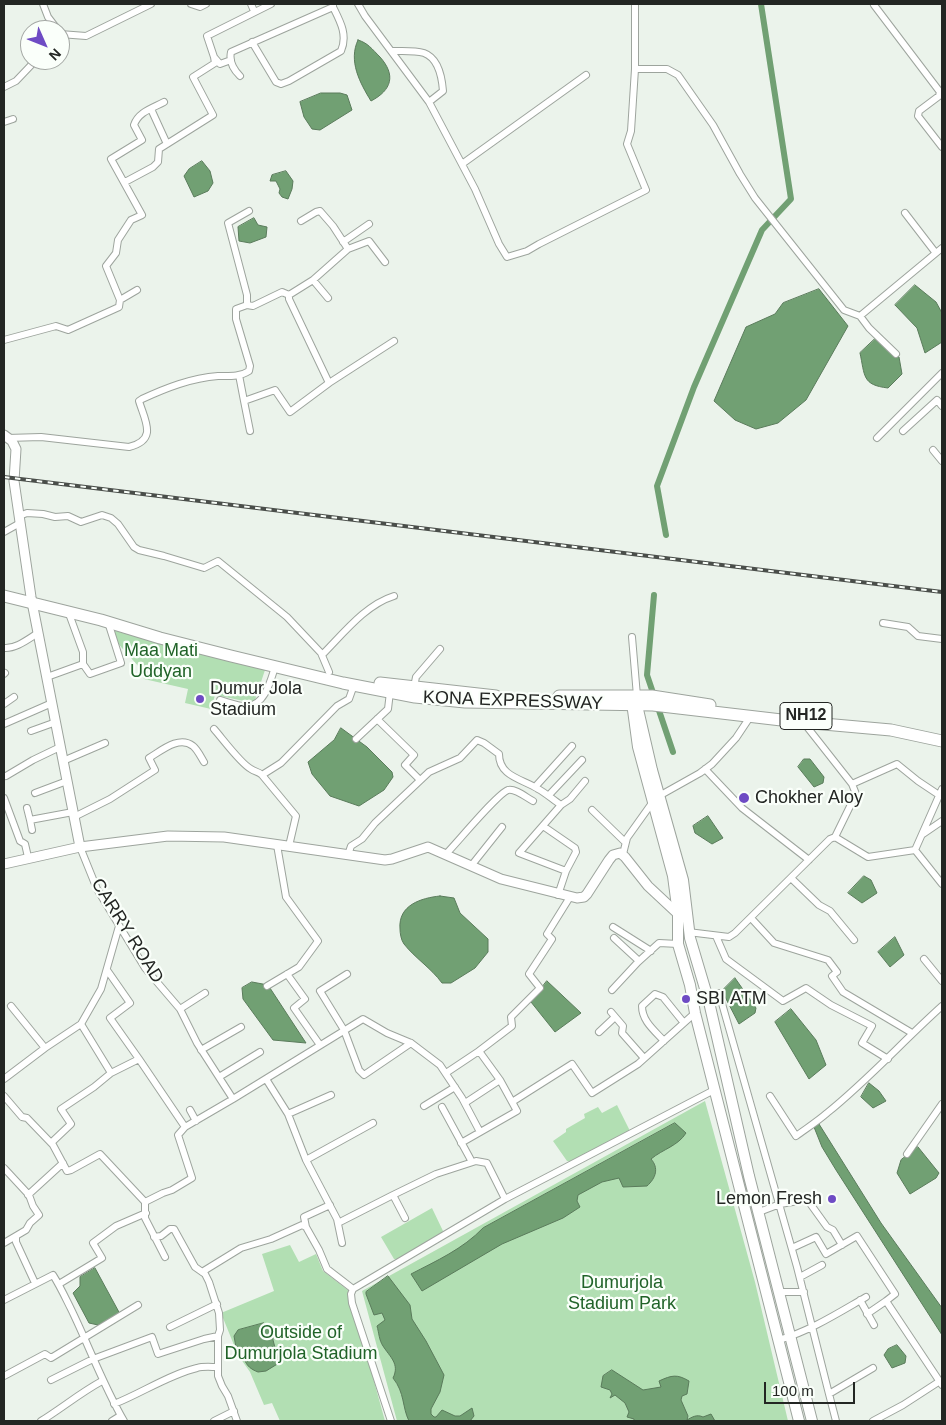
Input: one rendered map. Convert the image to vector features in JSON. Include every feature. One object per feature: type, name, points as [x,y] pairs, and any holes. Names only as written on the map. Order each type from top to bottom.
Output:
[{"type":"highway","name":"KONA EXPRESSWAY","points":[[4,590],[68,612],[160,638],[275,667],[390,692],[465,702],[635,699]]},
{"type":"highway","name":"KONA EXPRESSWAY","points":[[4,596],[32,600],[377,683],[490,696],[635,699],[878,722],[942,735]]},
{"type":"highway","name":"KONA EXPRESSWAY","points":[[670,703],[750,717],[892,730],[942,741]]},
{"type":"main road","name":"CARRY ROAD","points":[[6,437],[12,441],[16,449],[14,482],[32,600],[80,847]]},
{"type":"main road","points":[[635,699],[673,876],[678,914],[678,944],[690,985],[695,1013],[716,1089],[799,1421]]},
{"type":"main road","points":[[656,799],[683,880],[690,932],[709,1002],[758,1212],[812,1421]]},
{"type":"main road","points":[[4,864],[28,857],[80,847],[168,836],[224,837],[392,860],[428,847],[501,879],[570,898],[584,897],[609,860],[617,854],[623,854],[645,882],[678,914]]},
{"type":"street","points":[[43,4],[50,20]]},
{"type":"street","points":[[70,34],[86,36],[151,4]]},
{"type":"street","points":[[191,4],[200,7],[206,4]]},
{"type":"street","points":[[251,4],[254,11]]},
{"type":"street","points":[[125,182],[153,167],[158,162],[159,149],[213,115],[193,76],[215,64],[207,36],[271,4]]},
{"type":"street","points":[[358,4],[429,102],[462,164],[499,244],[507,257],[527,251],[646,190],[627,144],[631,131],[635,69],[635,4]]},
{"type":"street","points":[[240,76],[232,68],[231,52],[252,42],[333,5],[343,29],[344,41],[341,51],[281,84],[276,82],[252,42]]},
{"type":"street","points":[[874,5],[940,92],[939,96],[919,111],[918,116],[942,147]]},
{"type":"street","points":[[392,51],[425,53],[432,58],[442,77],[443,91],[429,102]]},
{"type":"street","points":[[214,57],[220,64],[231,60]]},
{"type":"street","points":[[635,69],[667,70],[678,75],[713,125],[740,174],[764,209],[844,310],[860,316],[868,328],[896,354]]},
{"type":"street","points":[[4,87],[16,80],[26,70]]},
{"type":"street","points":[[462,164],[586,76]]},
{"type":"street","points":[[4,340],[56,326],[68,330],[119,306],[120,300],[106,266],[116,253],[118,240],[131,220],[142,215],[125,182],[110,159],[142,140],[134,124],[138,116],[164,102]]},
{"type":"street","points":[[151,110],[167,144]]},
{"type":"street","points":[[4,122],[13,120]]},
{"type":"street","points":[[247,305],[247,294],[228,223],[249,211]]},
{"type":"street","points":[[301,221],[320,211],[333,226],[348,249]]},
{"type":"street","points":[[905,213],[935,252]]},
{"type":"street","points":[[343,242],[369,224]]},
{"type":"street","points":[[289,295],[313,280],[348,249],[369,241],[385,262]]},
{"type":"street","points":[[860,316],[942,248]]},
{"type":"street","points":[[313,280],[328,298]]},
{"type":"street","points":[[120,300],[137,290]]},
{"type":"street","points":[[6,437],[41,437],[130,446],[137,445],[147,438],[148,432],[140,401],[142,399],[188,381],[206,377],[243,375],[249,371],[250,366],[236,319],[236,309],[247,305],[253,306],[282,292],[289,295],[329,383]]},
{"type":"street","points":[[244,401],[275,390],[292,412],[329,383],[394,341]]},
{"type":"street","points":[[877,438],[942,373]]},
{"type":"street","points":[[239,375],[250,431]]},
{"type":"street","points":[[903,431],[937,400],[942,406]]},
{"type":"street","points":[[933,450],[942,461]]},
{"type":"street","points":[[4,532],[28,513],[55,517],[68,516],[81,522],[102,515],[111,518],[118,524],[134,547],[139,550],[204,568],[218,561],[287,617],[322,655],[329,672]]},
{"type":"street","points":[[322,655],[362,615],[382,600],[394,596]]},
{"type":"street","points":[[68,612],[83,652],[84,664],[90,674],[121,663],[108,622]]},
{"type":"street","points":[[883,623],[908,627],[918,636],[942,639]]},
{"type":"street","points":[[4,648],[19,645],[38,633]]},
{"type":"street","points":[[632,637],[635,699]]},
{"type":"street","points":[[414,687],[416,677],[440,649]]},
{"type":"street","points":[[47,677],[84,664]]},
{"type":"street","points":[[220,700],[247,706],[252,705],[263,698],[268,690],[275,667]]},
{"type":"street","points":[[262,775],[281,763],[337,706],[349,699],[354,685]]},
{"type":"street","points":[[356,739],[388,709],[390,692]]},
{"type":"street","points":[[4,704],[14,697]]},
{"type":"street","points":[[4,724],[52,703]]},
{"type":"street","points":[[623,854],[625,842],[656,799],[705,770],[726,751],[750,717]]},
{"type":"street","points":[[377,719],[414,755],[405,765],[420,780]]},
{"type":"street","points":[[31,731],[56,722]]},
{"type":"street","points":[[677,931],[729,937],[751,918],[830,839],[835,837],[856,794],[852,784],[803,722]]},
{"type":"street","points":[[214,729],[250,769],[262,775],[296,816],[289,846]]},
{"type":"street","points":[[348,855],[350,846],[362,840],[375,823],[420,780],[429,772],[460,758],[477,740],[499,754],[502,768],[508,773],[518,780],[535,787],[561,806]]},
{"type":"street","points":[[30,820],[73,814],[110,799],[155,770],[149,758],[178,742],[184,741],[194,746],[204,762]]},
{"type":"street","points":[[63,760],[105,743]]},
{"type":"street","points":[[535,787],[572,746]]},
{"type":"street","points":[[6,776],[60,747]]},
{"type":"street","points":[[548,796],[582,760]]},
{"type":"street","points":[[852,784],[897,764],[918,781],[941,792],[915,850]]},
{"type":"street","points":[[705,770],[753,818],[808,860]]},
{"type":"street","points":[[35,793],[67,781]]},
{"type":"street","points":[[566,871],[520,853],[585,781]]},
{"type":"street","points":[[446,854],[496,799],[508,790],[513,790],[533,801]]},
{"type":"street","points":[[4,798],[20,841],[25,844],[28,857]]},
{"type":"street","points":[[28,808],[32,830]]},
{"type":"street","points":[[592,810],[625,842]]},
{"type":"street","points":[[923,834],[942,821]]},
{"type":"street","points":[[544,826],[575,848],[576,852],[566,871],[558,895]]},
{"type":"street","points":[[471,866],[502,827]]},
{"type":"street","points":[[835,837],[868,857],[915,850]]},
{"type":"street","points":[[267,986],[299,967],[318,941],[286,897],[277,845]]},
{"type":"street","name":"CARRY ROAD","points":[[80,847],[97,889],[119,926],[145,968],[180,1009],[201,1050],[233,1098]]},
{"type":"street","points":[[915,850],[942,884]]},
{"type":"street","points":[[791,878],[819,905],[830,911],[854,940]]},
{"type":"street","points":[[446,1073],[512,1026],[511,1017],[540,988],[528,974],[552,939],[547,934],[570,898]]},
{"type":"street","points":[[751,918],[774,943],[828,960],[837,972],[832,976],[843,992],[912,1033]]},
{"type":"street","points":[[4,1079],[81,1024],[101,989],[119,926]]},
{"type":"street","points":[[613,926],[651,950]]},
{"type":"street","points":[[716,936],[726,959],[783,1001],[806,988],[831,1005],[872,1026],[862,1043],[888,1059]]},
{"type":"street","points":[[614,938],[639,961]]},
{"type":"street","points":[[612,990],[660,942],[678,944]]},
{"type":"street","points":[[924,959],[942,981]]},
{"type":"street","points":[[107,970],[130,1003],[110,1018],[185,1127]]},
{"type":"street","points":[[287,974],[305,1000],[294,1008],[320,1045]]},
{"type":"street","points":[[347,974],[320,992],[344,1030],[359,1070],[364,1075],[411,1043]]},
{"type":"street","points":[[180,1009],[205,992]]},
{"type":"street","points":[[719,993],[780,1204],[836,1421]]},
{"type":"street","points":[[664,1040],[646,1022],[642,1014],[642,1006],[655,994],[663,997],[684,1023]]},
{"type":"street","points":[[11,1006],[45,1048]]},
{"type":"street","points":[[770,1096],[796,1136],[826,1114],[888,1059],[912,1033],[942,1006]]},
{"type":"street","points":[[512,1102],[572,1064],[592,1093],[638,1064],[695,1013]]},
{"type":"street","points":[[599,1032],[613,1014],[623,1026],[622,1033],[644,1058]]},
{"type":"street","points":[[145,1202],[189,1182],[192,1178],[178,1135],[185,1127],[363,1019],[387,1033],[411,1043],[440,1065],[465,1103],[480,1132]]},
{"type":"street","points":[[81,1024],[111,1073]]},
{"type":"street","points":[[201,1050],[241,1027]]},
{"type":"street","points":[[461,1143],[517,1111],[500,1080],[479,1051]]},
{"type":"street","points":[[219,1077],[260,1052]]},
{"type":"street","points":[[51,1143],[71,1124],[61,1109],[111,1073],[140,1059]]},
{"type":"street","points":[[266,1079],[288,1114],[306,1160],[338,1223],[342,1243]]},
{"type":"street","points":[[465,1103],[500,1080]]},
{"type":"street","points":[[424,1106],[455,1087]]},
{"type":"street","points":[[391,1421],[352,1303],[351,1294],[354,1289],[505,1199],[716,1089]]},
{"type":"street","points":[[288,1114],[331,1095]]},
{"type":"street","points":[[4,1096],[22,1117],[27,1118],[51,1143],[67,1171],[100,1154],[145,1202],[145,1218],[165,1257]]},
{"type":"street","points":[[907,1154],[942,1104]]},
{"type":"street","points":[[442,1107],[472,1162]]},
{"type":"street","points":[[190,1110],[196,1120]]},
{"type":"street","points":[[306,1160],[373,1123]]},
{"type":"street","points":[[338,1223],[436,1174],[476,1161],[488,1164],[505,1199]]},
{"type":"street","points":[[28,1194],[63,1163]]},
{"type":"street","points":[[4,1168],[28,1194],[32,1206],[39,1215],[30,1223],[26,1230],[4,1243]]},
{"type":"street","points":[[394,1195],[404,1218]]},
{"type":"street","points":[[758,1212],[780,1204],[805,1200],[827,1227],[833,1230],[842,1245]]},
{"type":"street","points":[[330,1205],[304,1217],[306,1227],[327,1269],[354,1289]]},
{"type":"street","points":[[60,1284],[102,1258],[93,1243],[116,1226],[146,1213]]},
{"type":"street","points":[[202,1272],[241,1248],[271,1239],[302,1225],[306,1227]]},
{"type":"street","points":[[154,1237],[161,1236],[170,1229],[174,1229],[195,1267],[205,1274],[209,1282],[217,1304],[220,1330],[218,1336],[217,1367],[222,1386],[228,1396],[237,1421]]},
{"type":"street","points":[[792,1248],[816,1237],[826,1254],[857,1236],[896,1294],[867,1314]]},
{"type":"street","points":[[16,1237],[16,1242],[35,1283]]},
{"type":"street","points":[[800,1278],[822,1265]]},
{"type":"street","points":[[4,1300],[53,1275],[60,1284],[102,1380],[122,1419],[112,1421]]},
{"type":"street","points":[[780,1292],[804,1292]]},
{"type":"street","points":[[779,1340],[832,1317],[863,1299],[867,1314],[874,1325]]},
{"type":"street","points":[[873,1421],[941,1383],[886,1301]]},
{"type":"street","points":[[170,1327],[217,1304]]},
{"type":"street","points":[[4,1376],[45,1354],[51,1358],[138,1305]]},
{"type":"street","points":[[51,1380],[93,1359],[152,1336],[158,1354],[218,1336]]},
{"type":"street","points":[[114,1404],[168,1379],[198,1368],[217,1367]]},
{"type":"street","points":[[829,1394],[873,1368]]},
{"type":"street","points":[[41,1421],[102,1380]]},
{"type":"street","points":[[214,1421],[234,1411]]},
{"type":"green space","name":"Maa Mati Uddyan","points":[[109,623],[266,667],[254,703],[215,695],[211,709],[185,703],[188,689],[144,679],[140,668],[113,638]]},
{"type":"green space","name":"Dumurjola Stadium Park","points":[[705,1101],[755,1282],[788,1421],[397,1421],[362,1291]]},
{"type":"green space","points":[[617,1105],[630,1131],[572,1162],[567,1161],[553,1141],[566,1132],[566,1129],[585,1118],[584,1114],[598,1107],[602,1113]]},
{"type":"green space","points":[[432,1208],[443,1231],[442,1233],[394,1259],[381,1237]]},
{"type":"green space","name":"Outside of Dumurjola Stadium","points":[[290,1245],[299,1262],[316,1254],[323,1271],[349,1291],[385,1421],[280,1421],[272,1403],[264,1405],[250,1372],[238,1355],[221,1313],[274,1291],[262,1254]]},
{"type":"shaded area","points":[[358,40],[367,45],[380,57],[390,76],[384,92],[371,101],[359,79],[355,64],[355,48]]},
{"type":"shaded area","points":[[321,93],[347,95],[352,110],[320,130],[312,129],[304,117],[300,102]]},
{"type":"shaded area","points":[[202,161],[210,171],[213,183],[208,191],[194,197],[184,176],[189,169]]},
{"type":"shaded area","points":[[286,171],[293,181],[288,199],[282,197],[279,193],[280,189],[276,181],[270,181],[272,175]]},
{"type":"shaded area","points":[[254,218],[258,225],[267,227],[266,237],[250,243],[239,241],[238,227]]},
{"type":"shaded area","points":[[915,285],[936,302],[942,313],[942,342],[925,353],[917,328],[895,305]]},
{"type":"shaded area","points":[[819,289],[848,326],[806,400],[778,423],[756,429],[735,420],[714,401],[746,327],[775,314],[783,303]]},
{"type":"shaded area","points":[[876,338],[899,357],[902,374],[888,388],[869,382],[864,373],[860,353]]},
{"type":"shaded area","points":[[341,728],[367,747],[392,772],[393,777],[384,790],[359,806],[330,796],[312,774],[308,762],[334,740]]},
{"type":"shaded area","points":[[804,759],[810,759],[824,777],[823,783],[814,787],[798,767]]},
{"type":"shaded area","points":[[708,816],[723,838],[712,844],[695,833],[693,826]]},
{"type":"shaded area","points":[[864,876],[871,880],[877,893],[862,903],[848,893]]},
{"type":"shaded area","points":[[440,896],[454,898],[460,913],[488,939],[488,952],[475,968],[451,983],[442,983],[413,954],[401,939],[400,932],[400,921],[403,914],[412,904]]},
{"type":"shaded area","points":[[895,937],[904,955],[890,967],[878,952]]},
{"type":"shaded area","points":[[735,978],[756,1008],[755,1013],[739,1024],[722,991]]},
{"type":"shaded area","points":[[547,981],[581,1013],[555,1032],[531,1002]]},
{"type":"shaded area","points":[[252,982],[268,985],[306,1043],[273,1040],[243,999],[242,988]]},
{"type":"shaded area","points":[[791,1009],[816,1040],[826,1065],[809,1079],[775,1022]]},
{"type":"shaded area","points":[[869,1083],[879,1091],[886,1101],[873,1108],[861,1097]]},
{"type":"shaded area","points":[[675,1123],[686,1133],[675,1144],[651,1159],[656,1169],[653,1180],[647,1186],[623,1187],[619,1178],[602,1182],[578,1195],[577,1201],[580,1207],[563,1218],[502,1244],[422,1291],[411,1274],[458,1248],[483,1228]]},
{"type":"shaded area","points":[[819,1124],[881,1223],[942,1308],[942,1335],[822,1147],[814,1127]]},
{"type":"shaded area","points":[[918,1147],[939,1173],[936,1178],[910,1194],[897,1173],[901,1160]]},
{"type":"shaded area","points":[[95,1268],[120,1314],[98,1325],[89,1323],[73,1293],[80,1286],[80,1277]]},
{"type":"shaded area","points":[[388,1276],[410,1305],[412,1319],[444,1375],[440,1392],[431,1409],[431,1414],[436,1417],[442,1410],[455,1416],[460,1416],[472,1408],[474,1416],[470,1421],[409,1421],[400,1389],[393,1378],[395,1365],[379,1336],[377,1326],[385,1320],[382,1313],[374,1315],[366,1294],[366,1292]]},
{"type":"shaded area","points":[[264,1323],[273,1332],[273,1340],[279,1363],[266,1371],[258,1372],[247,1365],[243,1357],[237,1353],[234,1336],[238,1330]]},
{"type":"shaded area","points":[[897,1345],[906,1356],[905,1363],[892,1368],[884,1355],[888,1349]]},
{"type":"shaded area","points":[[612,1370],[643,1390],[661,1387],[659,1381],[671,1377],[678,1376],[685,1379],[689,1381],[687,1394],[682,1396],[681,1400],[688,1416],[687,1420],[695,1416],[703,1417],[711,1414],[715,1421],[634,1421],[634,1419],[627,1417],[629,1412],[625,1403],[615,1395],[610,1398],[612,1394],[610,1390],[601,1387],[603,1376]]},
{"type":"waterway","points":[[666,535],[657,486],[694,387],[762,230],[791,199],[761,4]]},
{"type":"waterway","points":[[654,595],[647,675],[673,752]]},
{"type":"railway","points":[[4,477],[942,592]]},
{"type":"place","name":"Dumur Jola Stadium","points":[[200,699]]},
{"type":"place","name":"Chokher Aloy","points":[[744,798]]},
{"type":"place","name":"SBI ATM","points":[[686,999]]},
{"type":"place","name":"Lemon Fresh","points":[[832,1199]]}]
